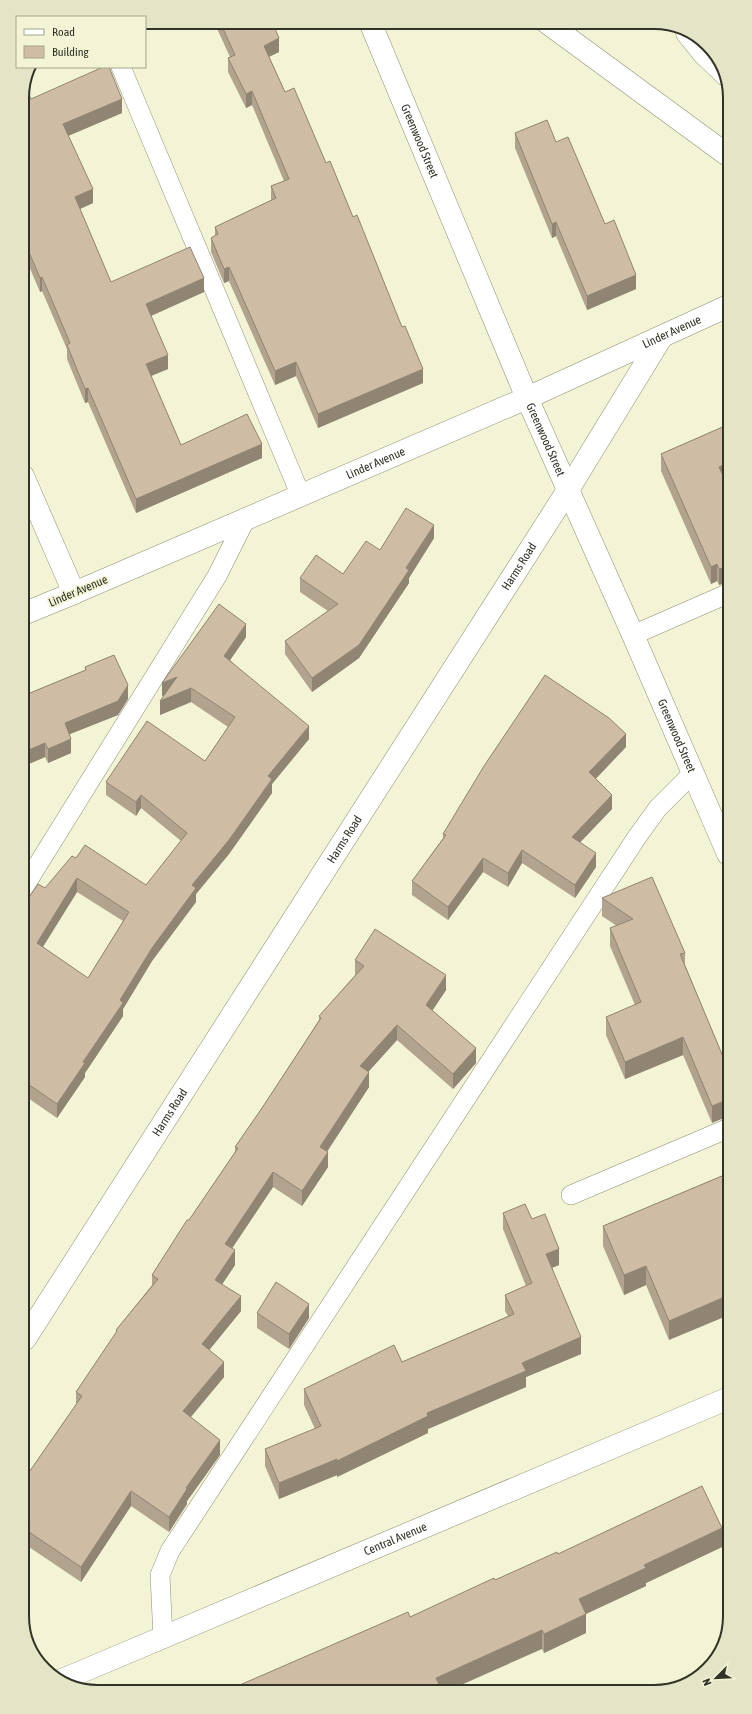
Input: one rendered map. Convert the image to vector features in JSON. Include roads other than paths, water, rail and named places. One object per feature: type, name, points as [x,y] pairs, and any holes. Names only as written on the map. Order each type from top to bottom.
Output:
[{"type":"main road","name":"Greenwood Street","points":[[373,29],[527,398],[634,635],[723,842]]},
{"type":"main road","points":[[556,29],[723,152]]},
{"type":"main road","points":[[694,42],[712,62]]},
{"type":"main road","name":"Linder Avenue","points":[[29,612],[527,398],[723,308]]},
{"type":"main road","name":"Harms Road","points":[[29,1333],[568,490],[661,338]]},
{"type":"main road","points":[[29,490],[74,593]]},
{"type":"main road","name":"Central Avenue","points":[[68,1678],[723,1401]]},
{"type":"lane","points":[[121,68],[301,496]]},
{"type":"lane","points":[[29,876],[217,576],[245,520]]},
{"type":"lane","points":[[634,635],[723,596]]},
{"type":"lane","points":[[163,1638],[160,1575],[170,1551],[637,837],[658,808],[693,773]]},
{"type":"lane","points":[[571,1195],[723,1131]]}]
